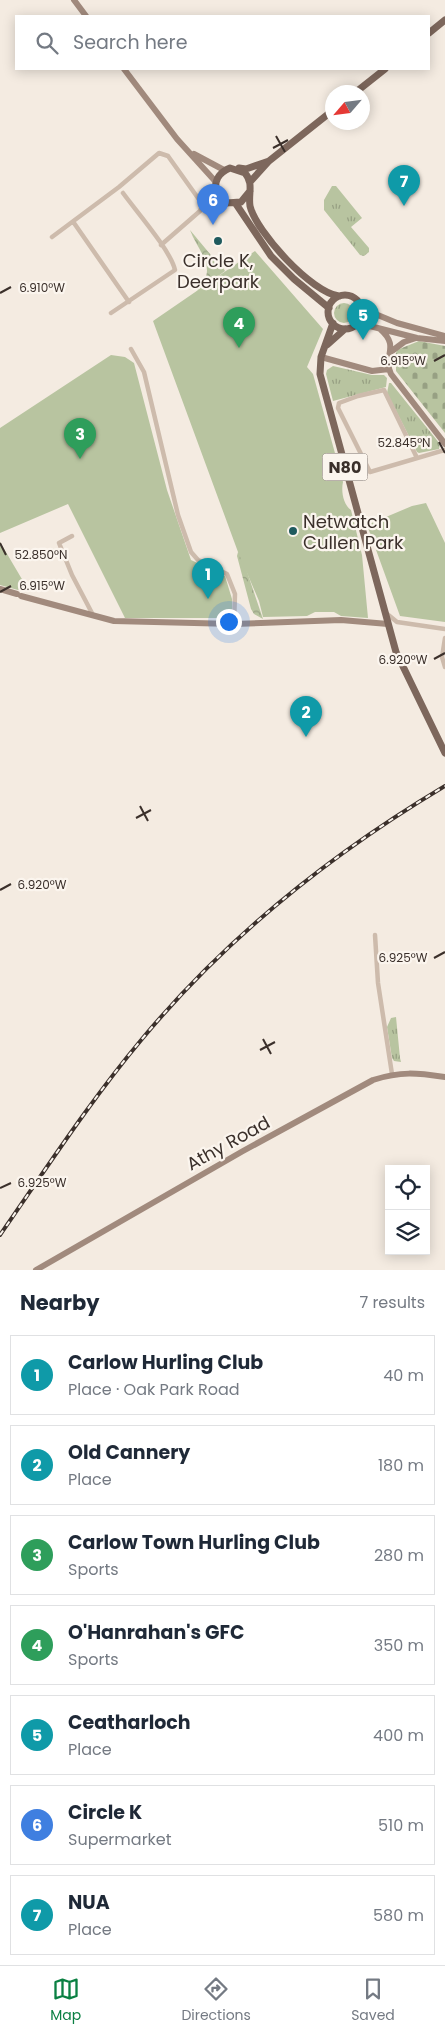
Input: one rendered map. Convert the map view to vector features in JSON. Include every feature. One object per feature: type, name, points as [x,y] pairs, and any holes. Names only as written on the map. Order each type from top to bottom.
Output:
[{"type":"main road","points":[[74,0],[85,15]]},
{"type":"main road","points":[[430,32],[445,20]]},
{"type":"main road","points":[[125,70],[177,138],[216,181]]},
{"type":"main road","points":[[365,85],[384,70]]},
{"type":"main road","points":[[250,182],[269,161],[325,117]]},
{"type":"main road","points":[[191,152],[224,170],[246,169],[269,161]]},
{"type":"main road","points":[[235,168],[245,173],[250,182],[250,205],[256,219],[282,256],[322,289],[339,296],[352,297],[361,308],[397,323],[445,336]]},
{"type":"main road","points":[[224,170],[216,181],[216,193],[222,200],[236,204],[271,256],[294,279],[329,308]]},
{"type":"main road","points":[[236,204],[245,199],[250,191]]},
{"type":"main road","points":[[339,296],[331,303],[329,308],[330,319],[333,323],[345,329]]},
{"type":"main road","points":[[361,308],[361,319],[358,323],[418,338],[445,341]]},
{"type":"main road","name":"N80","points":[[333,323],[321,357],[320,374],[396,652],[445,753]]},
{"type":"main road","name":"N80","points":[[326,345],[345,329],[358,323]]},
{"type":"main road","points":[[397,323],[389,369],[445,444]]},
{"type":"main road","points":[[380,329],[391,342],[393,350]]},
{"type":"main road","points":[[393,350],[418,338]]},
{"type":"main road","points":[[321,357],[372,370],[389,369]]},
{"type":"main road","points":[[0,590],[114,621],[234,624],[341,620],[388,627]]},
{"type":"main road","name":"Athy Road","points":[[36,1270],[243,1151],[373,1080],[392,1074],[408,1072],[445,1077]]},
{"type":"street","points":[[52,237],[74,223],[159,153],[168,156],[203,205]]},
{"type":"street","points":[[111,313],[175,270],[174,264],[123,193]]},
{"type":"street","points":[[161,245],[200,212],[203,205],[216,193]]},
{"type":"street","points":[[74,223],[129,302]]},
{"type":"street","points":[[131,349],[144,372],[178,515],[191,552],[198,560],[226,574],[235,594],[234,624]]},
{"type":"street","points":[[417,458],[384,390],[358,396],[340,403],[338,408],[370,472],[445,450]]},
{"type":"street","points":[[72,536],[59,543],[94,616]]},
{"type":"street","points":[[385,612],[397,622],[445,629]]},
{"type":"street","points":[[388,627],[397,622]]},
{"type":"street","points":[[445,638],[442,657],[445,666]]},
{"type":"street","points":[[375,935],[378,983],[392,1074]]},
{"type":"green space","points":[[332,186],[336,186],[362,218],[351,227],[369,248],[369,252],[364,256],[360,255],[324,210],[324,200]]},
{"type":"green space","points":[[190,230],[215,260],[219,261],[225,271],[198,291],[197,288],[204,281],[207,274],[207,267]]},
{"type":"green space","points":[[255,251],[323,329],[307,367],[313,374],[343,482],[343,497],[351,510],[362,555],[368,618],[341,616],[334,612],[315,612],[307,616],[263,617],[259,601],[238,552],[153,321]]},
{"type":"green space","points":[[340,303],[348,303],[354,309],[354,317],[348,323],[340,323],[334,317],[334,309]]},
{"type":"green space","points":[[419,341],[445,346],[445,433],[396,371],[396,363],[393,362],[397,350]]},
{"type":"green space","points":[[111,355],[125,357],[134,363],[167,490],[191,560],[225,576],[232,599],[232,614],[226,618],[125,618],[68,504],[0,533],[0,428]]},
{"type":"green space","points":[[333,366],[372,375],[384,375],[387,378],[386,387],[333,401],[326,374],[327,370]]},
{"type":"green space","points":[[389,383],[391,383],[440,444],[439,449],[417,452],[387,393]]},
{"type":"green space","points":[[426,503],[445,543],[445,622],[400,616],[367,525],[412,506]]},
{"type":"green space","points":[[0,542],[26,586],[18,590],[0,585]]},
{"type":"green space","points":[[238,552],[241,554],[263,619],[254,614],[251,609],[237,556]]},
{"type":"green space","points":[[396,1017],[401,1062],[394,1061],[392,1058],[387,1027],[391,1018]]},
{"type":"railway","points":[[0,1235],[104,1086],[142,1039],[209,966],[245,932],[321,869],[403,812],[445,786]]},
{"type":"place","name":"NUA","points":[[404,206]]},
{"type":"place","name":"Circle K","points":[[213,225]]},
{"type":"place","name":"Circle K, Deerpark","points":[[218,241]]},
{"type":"place","name":"Ceatharloch","points":[[363,340]]},
{"type":"place","name":"O'Hanrahan's GFC","points":[[239,348]]},
{"type":"place","name":"Carlow Town Hurling Club","points":[[80,459]]},
{"type":"place","name":"Netwatch Cullen Park","points":[[293,531]]},
{"type":"place","name":"Carlow Hurling Club","points":[[208,599]]},
{"type":"place","name":"Old Cannery","points":[[306,737]]}]
